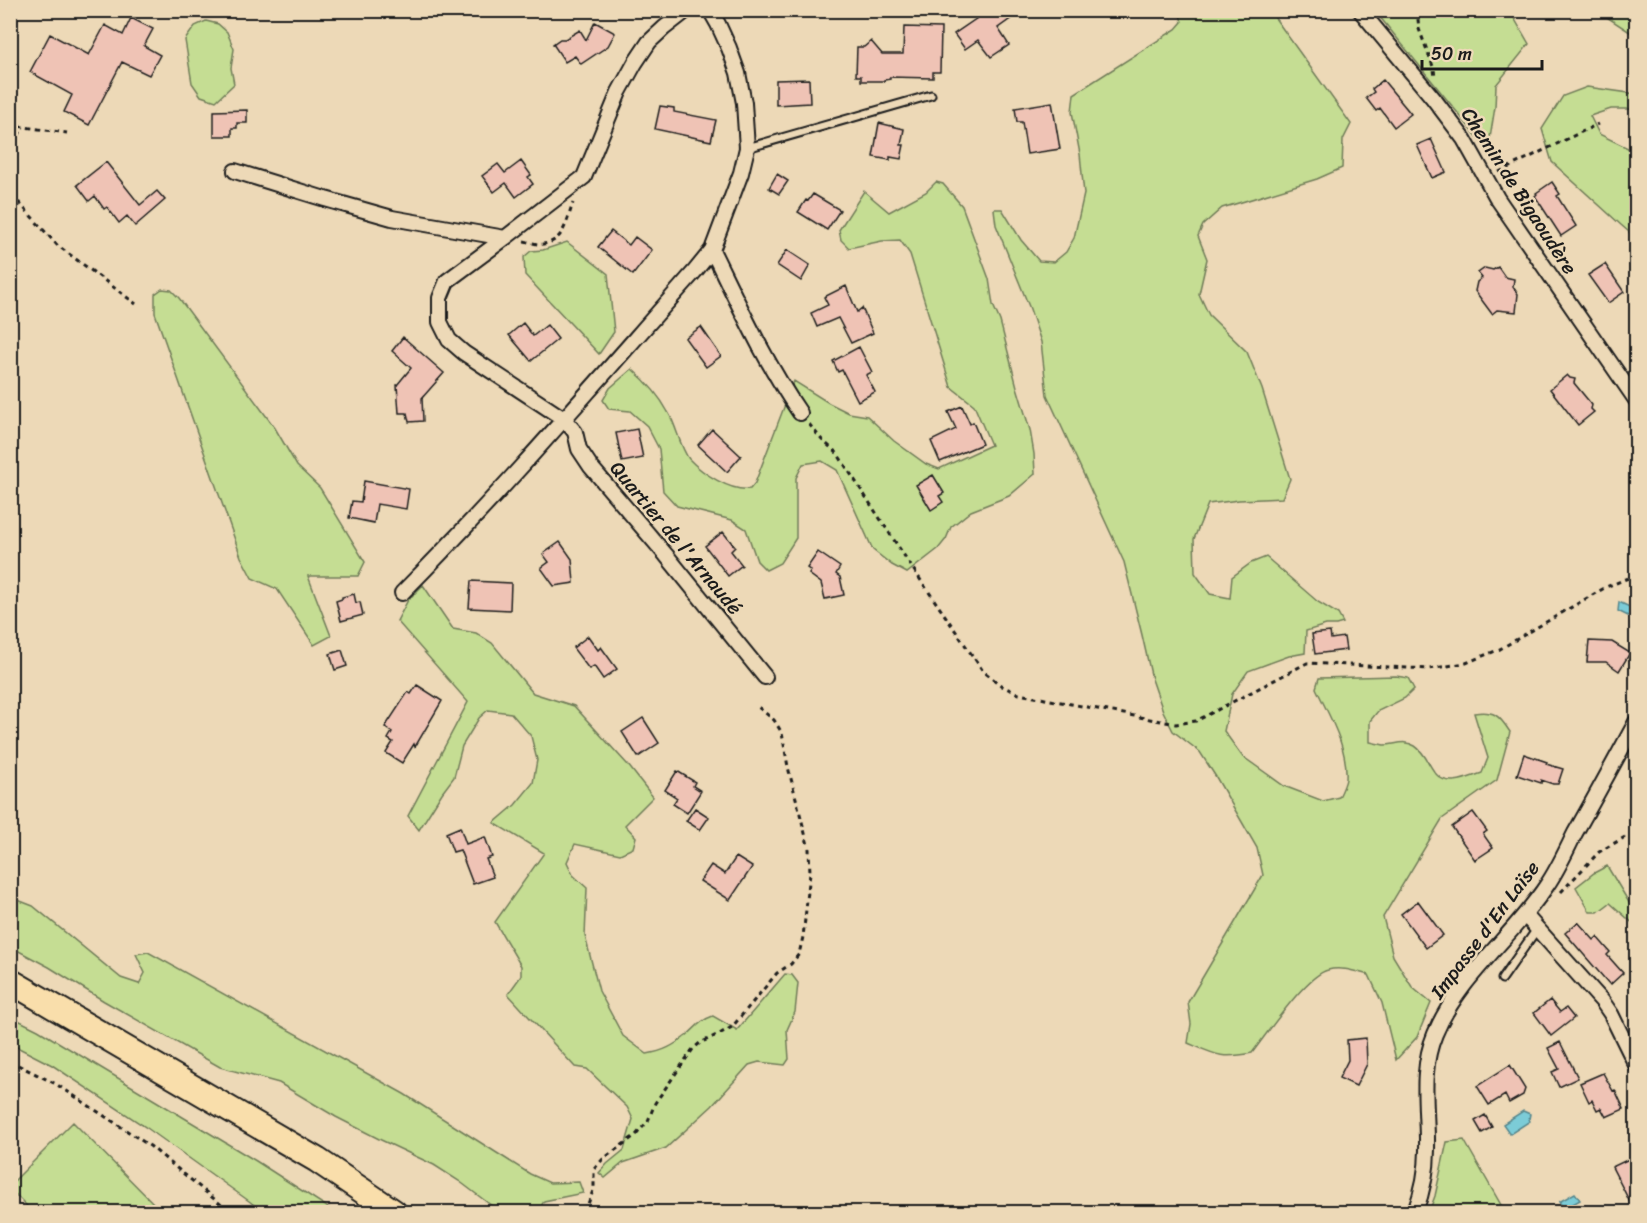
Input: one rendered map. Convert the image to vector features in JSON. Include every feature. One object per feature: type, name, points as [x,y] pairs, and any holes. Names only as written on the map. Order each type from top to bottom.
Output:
[{"type":"highway","points":[[10,981],[317,1160],[394,1212]]},
{"type":"street","points":[[584,177],[614,102],[635,63],[649,42],[687,10]]},
{"type":"street","points":[[402,593],[564,419],[712,250],[741,173],[747,148],[744,103],[738,73],[729,48],[710,10]]},
{"type":"street","name":"Chemin de Bigaoudère","points":[[1360,10],[1464,139],[1497,198],[1636,400]]},
{"type":"street","points":[[235,171],[325,200],[392,218],[505,238]]},
{"type":"street","name":"Quartier de l'Arnaudé","points":[[584,177],[447,281],[440,298],[440,322],[449,340],[464,352],[564,419],[575,432],[579,449],[591,467],[765,677]]},
{"type":"street","points":[[712,250],[764,354],[800,413]]},
{"type":"street","name":"Impasse d'En Laïse","points":[[1415,1212],[1424,1178],[1427,1152],[1425,1081],[1428,1054],[1432,1043],[1448,1009],[1463,987],[1547,885],[1636,722]]},
{"type":"street","points":[[1524,915],[1602,1001],[1611,1014],[1636,1065]]},
{"type":"lane","points":[[747,148],[931,95]]},
{"type":"lane","points":[[1502,979],[1537,929]]},
{"type":"path","points":[[1417,10],[1419,29],[1434,69],[1433,98]]},
{"type":"path","points":[[1487,178],[1598,124]]},
{"type":"path","points":[[10,125],[67,133]]},
{"type":"path","points":[[10,161],[12,147],[23,127]]},
{"type":"path","points":[[10,177],[15,198],[57,245],[136,304]]},
{"type":"path","points":[[505,238],[543,244],[556,240],[563,231],[584,177]]},
{"type":"path","points":[[800,413],[822,440],[837,453],[983,670],[1002,686],[1019,694],[1176,724],[1196,721],[1307,663],[1429,669],[1466,663],[1500,650],[1606,588],[1636,575]]},
{"type":"path","points":[[585,1212],[594,1188],[594,1169],[603,1159],[636,1135],[648,1121],[655,1103],[693,1049],[732,1027],[777,973],[791,964],[799,954],[810,873],[808,849],[782,733],[774,720],[758,707]]},
{"type":"path","points":[[1547,885],[1560,892],[1599,852],[1625,837]]},
{"type":"path","points":[[10,1060],[56,1084],[150,1146],[230,1212]]},
{"type":"green space","points":[[1179,11],[1270,11],[1351,124],[1343,140],[1342,168],[1317,179],[1222,208],[1203,225],[1198,236],[1207,259],[1199,294],[1209,315],[1247,352],[1262,389],[1290,479],[1282,498],[1208,504],[1194,539],[1195,573],[1210,594],[1230,598],[1232,577],[1251,563],[1266,557],[1318,602],[1338,614],[1343,623],[1306,631],[1305,653],[1289,656],[1248,671],[1232,694],[1224,731],[1242,756],[1284,786],[1323,801],[1339,797],[1346,781],[1346,767],[1337,732],[1316,688],[1319,678],[1396,676],[1408,678],[1414,689],[1405,698],[1378,711],[1370,721],[1370,742],[1384,745],[1404,743],[1415,746],[1438,776],[1448,781],[1482,773],[1488,758],[1474,713],[1487,712],[1495,715],[1503,721],[1510,732],[1497,780],[1442,819],[1383,917],[1393,956],[1412,987],[1431,1003],[1417,1037],[1396,1060],[1382,1003],[1369,975],[1344,969],[1328,970],[1309,982],[1287,1006],[1252,1053],[1233,1056],[1219,1055],[1188,1043],[1191,1024],[1188,1002],[1263,875],[1257,848],[1200,752],[1173,731],[1163,711],[1152,679],[1124,562],[1047,395],[1041,342],[996,225],[994,209],[1002,209],[1021,240],[1039,261],[1054,262],[1066,252],[1074,238],[1084,194],[1080,154],[1072,112],[1074,94],[1176,29],[1182,22]]},
{"type":"green space","points":[[1375,11],[1510,11],[1529,44],[1496,85],[1490,138],[1483,144]]},
{"type":"green space","points":[[1598,11],[1636,11],[1636,36],[1602,14]]},
{"type":"green space","points":[[206,21],[218,24],[227,32],[234,49],[231,68],[234,84],[216,101],[201,96],[192,83],[185,40],[195,26]]},
{"type":"green space","points":[[1587,87],[1636,94],[1636,109],[1611,109],[1590,116],[1599,134],[1636,152],[1636,238],[1552,162],[1542,129],[1563,96]]},
{"type":"green space","points":[[936,182],[943,184],[962,206],[989,279],[993,305],[1000,321],[1030,430],[1035,474],[1009,496],[971,511],[951,527],[946,539],[938,549],[907,573],[873,550],[837,470],[822,461],[803,464],[796,478],[796,538],[780,563],[766,570],[757,561],[746,529],[732,520],[677,506],[663,491],[659,449],[647,426],[630,411],[609,409],[603,400],[610,388],[632,369],[652,389],[664,406],[689,459],[717,480],[742,489],[750,489],[755,483],[794,381],[849,413],[867,416],[894,441],[926,464],[939,469],[991,445],[974,405],[951,387],[910,254],[900,240],[882,241],[849,248],[841,240],[839,230],[864,191],[889,212],[926,192]]},
{"type":"green space","points":[[567,242],[608,274],[614,332],[599,354],[525,275],[524,257],[531,251],[543,250]]},
{"type":"green space","points":[[162,289],[171,290],[179,298],[275,428],[297,466],[320,488],[365,562],[358,576],[308,576],[331,636],[314,645],[277,589],[252,578],[241,557],[155,313],[155,294]]},
{"type":"green space","points":[[423,585],[453,629],[476,633],[492,643],[533,693],[574,706],[628,765],[653,797],[625,825],[636,837],[633,848],[620,854],[575,844],[567,862],[573,875],[587,888],[585,936],[599,991],[623,1036],[647,1054],[672,1045],[701,1022],[713,1016],[737,1030],[785,974],[792,975],[798,983],[795,1012],[787,1030],[789,1059],[785,1065],[759,1062],[749,1065],[712,1106],[666,1148],[623,1163],[605,1178],[599,1173],[624,1150],[633,1119],[627,1107],[587,1069],[575,1067],[508,994],[521,976],[521,966],[495,922],[544,853],[494,823],[515,805],[533,783],[537,760],[531,736],[511,713],[488,710],[479,718],[462,746],[454,777],[419,830],[408,816],[468,702],[397,621],[408,600]]},
{"type":"green space","points":[[1607,866],[1636,914],[1636,926],[1610,903],[1598,912],[1590,912],[1576,887]]},
{"type":"green space","points":[[10,897],[33,906],[121,978],[139,984],[145,973],[136,954],[148,952],[404,1094],[530,1174],[550,1183],[579,1182],[583,1193],[544,1201],[538,1212],[500,1212],[434,1165],[336,1117],[279,1083],[220,1067],[11,947]]},
{"type":"green space","points":[[10,1016],[38,1030],[256,1161],[335,1212],[263,1212],[147,1128],[52,1065],[11,1044]]},
{"type":"green space","points":[[73,1122],[162,1212],[33,1212],[11,1190],[11,1184]]},
{"type":"green space","points":[[1464,1140],[1505,1212],[1429,1212],[1435,1196],[1447,1142]]},
{"type":"water","points":[[1619,602],[1636,610],[1636,620],[1618,611]]},
{"type":"water","points":[[1523,1111],[1530,1114],[1530,1121],[1510,1134],[1503,1124]]},
{"type":"water","points":[[1575,1193],[1580,1200],[1564,1209],[1559,1202]]},
{"type":"building","points":[[989,10],[1023,10],[998,28],[1009,45],[991,57],[978,40],[965,49],[954,34]]},
{"type":"building","points":[[131,18],[153,29],[144,46],[160,55],[149,75],[122,62],[89,125],[64,112],[72,95],[30,72],[50,34],[89,55],[105,25],[123,35]]},
{"type":"building","points":[[595,22],[615,33],[608,46],[581,64],[575,56],[565,62],[553,44],[580,30],[586,40]]},
{"type":"building","points":[[904,27],[941,28],[940,72],[933,72],[933,78],[890,77],[884,81],[861,81],[861,76],[856,76],[857,47],[864,47],[871,41],[882,54],[903,54]]},
{"type":"building","points":[[809,79],[810,103],[776,105],[776,80]]},
{"type":"building","points":[[1383,80],[1411,114],[1394,127],[1380,108],[1376,111],[1366,98],[1374,92],[1372,89]]},
{"type":"building","points":[[1052,102],[1060,149],[1027,154],[1022,122],[1017,122],[1015,108]]},
{"type":"building","points":[[660,106],[674,108],[674,112],[716,120],[711,141],[655,129]]},
{"type":"building","points":[[247,110],[247,123],[237,123],[237,128],[232,128],[232,136],[214,136],[214,111]]},
{"type":"building","points":[[879,123],[904,129],[901,159],[873,157]]},
{"type":"building","points":[[1431,139],[1446,172],[1432,178],[1417,145]]},
{"type":"building","points":[[521,161],[531,175],[528,177],[533,184],[516,197],[506,183],[494,192],[482,176],[498,164],[505,173]]},
{"type":"building","points":[[106,162],[140,205],[157,191],[165,200],[135,226],[127,216],[119,223],[107,207],[104,209],[95,196],[89,201],[77,185]]},
{"type":"building","points":[[777,174],[788,181],[779,194],[769,188]]},
{"type":"building","points":[[1552,182],[1560,194],[1557,196],[1576,226],[1561,236],[1535,196]]},
{"type":"building","points":[[813,194],[840,210],[827,230],[798,212]]},
{"type":"building","points":[[611,231],[629,245],[635,237],[652,250],[633,275],[598,247]]},
{"type":"building","points":[[787,250],[810,265],[801,281],[777,265]]},
{"type":"building","points":[[1605,264],[1624,292],[1608,303],[1588,275]]},
{"type":"building","points":[[1498,267],[1505,277],[1514,279],[1513,287],[1518,294],[1516,312],[1497,310],[1492,314],[1475,291],[1477,282],[1482,278],[1478,273],[1485,268],[1493,270]]},
{"type":"building","points":[[846,286],[857,312],[862,308],[873,333],[851,343],[838,318],[817,327],[811,313],[828,305],[824,297]]},
{"type":"building","points":[[523,323],[533,336],[547,325],[558,339],[531,361],[509,335]]},
{"type":"building","points":[[701,327],[721,356],[706,367],[685,338]]},
{"type":"building","points":[[403,337],[444,373],[422,398],[423,421],[409,422],[407,413],[399,413],[397,385],[411,368],[392,351]]},
{"type":"building","points":[[859,347],[872,372],[866,375],[875,392],[858,401],[842,370],[838,372],[833,361]]},
{"type":"building","points":[[1567,375],[1575,379],[1574,383],[1592,405],[1591,409],[1594,412],[1578,425],[1550,389]]},
{"type":"building","points":[[962,406],[970,424],[973,422],[982,444],[940,462],[931,441],[956,429],[948,412]]},
{"type":"building","points":[[637,429],[643,458],[622,462],[616,433]]},
{"type":"building","points":[[712,429],[741,456],[727,472],[698,445]]},
{"type":"building","points":[[933,475],[944,493],[939,496],[943,502],[931,510],[916,485]]},
{"type":"building","points":[[364,481],[409,489],[406,509],[377,504],[374,523],[349,518],[352,501],[361,502]]},
{"type":"building","points":[[723,532],[735,547],[731,551],[742,565],[728,576],[705,546]]},
{"type":"building","points":[[560,542],[572,559],[574,583],[554,586],[541,568],[549,562],[543,554]]},
{"type":"building","points":[[818,552],[840,567],[836,574],[840,577],[844,595],[825,599],[821,583],[809,574],[811,571],[807,568]]},
{"type":"building","points":[[471,581],[511,583],[510,610],[469,608]]},
{"type":"building","points":[[354,594],[356,603],[360,602],[363,615],[341,621],[336,601]]},
{"type":"building","points":[[1330,632],[1331,639],[1344,637],[1346,650],[1315,654],[1312,634]]},
{"type":"building","points":[[588,636],[598,650],[601,647],[617,669],[603,679],[594,666],[589,669],[573,648]]},
{"type":"building","points":[[1589,641],[1612,642],[1630,653],[1619,671],[1606,662],[1587,662]]},
{"type":"building","points":[[342,650],[347,666],[335,670],[330,654]]},
{"type":"building","points":[[417,685],[442,701],[415,747],[414,744],[402,763],[386,753],[393,742],[388,739],[392,732],[385,727],[408,692],[411,694]]},
{"type":"building","points":[[643,718],[659,743],[638,757],[622,732]]},
{"type":"building","points":[[1524,754],[1563,769],[1558,784],[1541,780],[1541,783],[1517,775]]},
{"type":"building","points":[[677,771],[695,782],[693,786],[701,791],[687,813],[673,804],[677,798],[665,790]]},
{"type":"building","points":[[695,808],[709,817],[700,830],[686,821]]},
{"type":"building","points":[[1473,812],[1487,831],[1483,834],[1493,848],[1475,860],[1452,827]]},
{"type":"building","points":[[460,827],[466,844],[485,837],[492,857],[486,859],[493,877],[473,884],[460,850],[453,852],[446,833]]},
{"type":"building","points":[[736,857],[752,867],[730,900],[700,881],[711,865],[725,874]]},
{"type":"building","points":[[1418,901],[1443,935],[1426,948],[1401,914]]},
{"type":"building","points":[[1578,922],[1594,940],[1597,937],[1610,952],[1607,955],[1623,973],[1610,985],[1565,933]]},
{"type":"building","points":[[1550,1000],[1560,1012],[1566,1008],[1574,1018],[1551,1036],[1534,1013]]},
{"type":"building","points":[[1366,1038],[1367,1064],[1356,1086],[1339,1078],[1348,1060],[1347,1040]]},
{"type":"building","points":[[1560,1042],[1578,1078],[1559,1087],[1552,1072],[1559,1069],[1548,1048]]},
{"type":"building","points":[[1510,1065],[1525,1089],[1523,1095],[1509,1103],[1505,1095],[1489,1105],[1477,1086]]},
{"type":"building","points":[[1603,1073],[1624,1109],[1606,1117],[1601,1108],[1597,1110],[1592,1100],[1589,1102],[1580,1083]]},
{"type":"building","points":[[1485,1115],[1492,1127],[1482,1133],[1475,1121]]},
{"type":"building","points":[[1631,1158],[1636,1169],[1636,1212],[1612,1167]]}]
